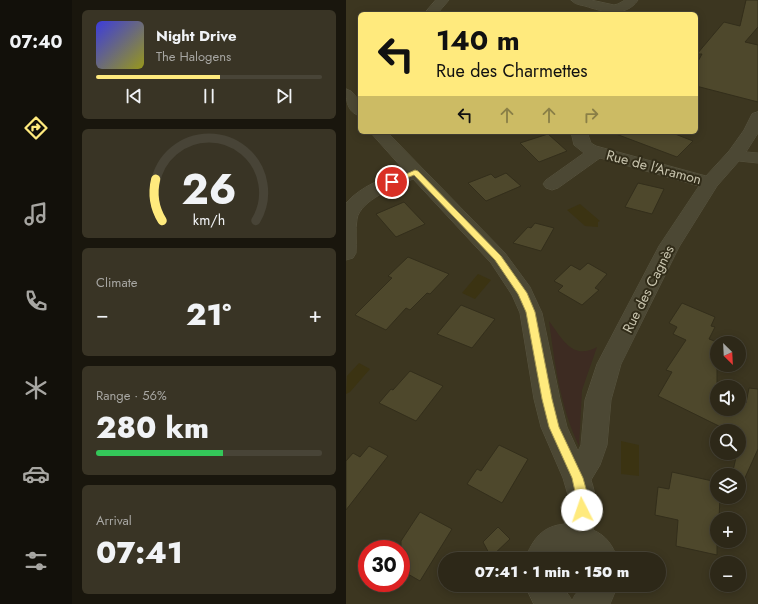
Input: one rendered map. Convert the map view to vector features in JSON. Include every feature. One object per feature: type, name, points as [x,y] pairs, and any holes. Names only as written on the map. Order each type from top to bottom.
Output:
[{"type":"street","points":[[432,12],[443,0]]},
{"type":"street","points":[[577,0],[614,11],[626,6],[632,0]]},
{"type":"street","points":[[358,87],[346,93],[358,108]]},
{"type":"street","name":"Rue des Cagnès","points":[[577,478],[586,466],[594,445],[598,400],[609,364],[669,246],[710,183],[735,155],[752,130],[758,117]]},
{"type":"street","points":[[380,134],[498,258],[522,293],[531,312],[547,399],[554,427],[577,478],[582,496],[581,520],[576,537]]},
{"type":"street","name":"Rue de l'Aramon","points":[[580,134],[583,145],[590,150],[710,183]]},
{"type":"street","name":"Rue de l'Aramon","points":[[552,184],[597,152]]},
{"type":"street","points":[[735,155],[745,158],[758,158]]},
{"type":"street","points":[[346,253],[347,217],[352,204],[374,191],[415,172]]},
{"type":"street","points":[[544,552],[547,547],[566,537],[576,537],[585,540],[594,546],[598,552]]},
{"type":"street","points":[[544,592],[547,597],[557,604]]},
{"type":"shaded area","points":[[580,204],[600,221],[598,222],[598,227],[585,226],[567,210]]},
{"type":"shaded area","points":[[478,274],[491,280],[475,299],[462,293]]},
{"type":"shaded area","points":[[549,321],[568,346],[581,351],[588,351],[597,347],[582,390],[579,446],[567,416],[559,385]]},
{"type":"shaded area","points":[[359,363],[370,369],[350,392],[346,394],[347,376]]},
{"type":"shaded area","points":[[621,441],[639,445],[639,476],[621,474]]},
{"type":"building","points":[[746,0],[758,0],[758,27],[745,42],[758,45],[758,102],[698,87],[698,61],[702,54],[698,53],[724,22],[740,26]]},
{"type":"building","points":[[548,134],[567,151],[539,162],[520,143]]},
{"type":"building","points":[[616,134],[675,134],[693,141],[677,157]]},
{"type":"building","points":[[506,173],[521,186],[486,201],[468,183],[491,174],[495,178]]},
{"type":"building","points":[[638,183],[664,189],[652,214],[625,207]]},
{"type":"building","points":[[404,202],[425,224],[396,237],[376,214]]},
{"type":"building","points":[[535,223],[554,228],[541,251],[513,243],[528,227],[531,228]]},
{"type":"building","points":[[408,257],[449,274],[430,294],[427,293],[410,310],[406,308],[386,330],[355,315],[392,278],[388,276]]},
{"type":"building","points":[[588,263],[607,274],[595,288],[599,290],[582,305],[558,291],[563,286],[554,281],[571,265],[580,270]]},
{"type":"building","points":[[682,303],[715,317],[711,326],[715,327],[709,339],[710,372],[717,372],[717,380],[710,380],[710,416],[746,416],[746,403],[749,388],[758,389],[758,449],[746,476],[746,468],[734,468],[735,460],[746,460],[746,424],[715,424],[658,396],[672,372],[666,370],[686,340],[673,334],[677,327],[669,323]]},
{"type":"building","points":[[461,305],[495,319],[472,348],[437,334]]},
{"type":"building","points":[[410,371],[443,386],[416,421],[379,403]]},
{"type":"building","points":[[499,445],[528,459],[502,503],[467,484],[477,469],[481,471]]},
{"type":"building","points":[[369,446],[388,456],[346,510],[346,461],[353,453],[360,457]]},
{"type":"building","points":[[672,472],[710,480],[710,504],[720,504],[719,512],[710,512],[710,548],[717,548],[717,555],[676,546],[678,520],[655,515],[658,487],[669,489]]},
{"type":"building","points":[[420,512],[452,529],[420,581],[410,575],[410,540],[402,540]]},
{"type":"building","points":[[498,527],[510,539],[496,552],[488,552],[483,542]]},
{"type":"route","points":[[392,182],[415,172],[476,233],[498,258],[522,293],[531,312],[547,399],[554,427],[577,478],[582,496],[582,510]]}]
